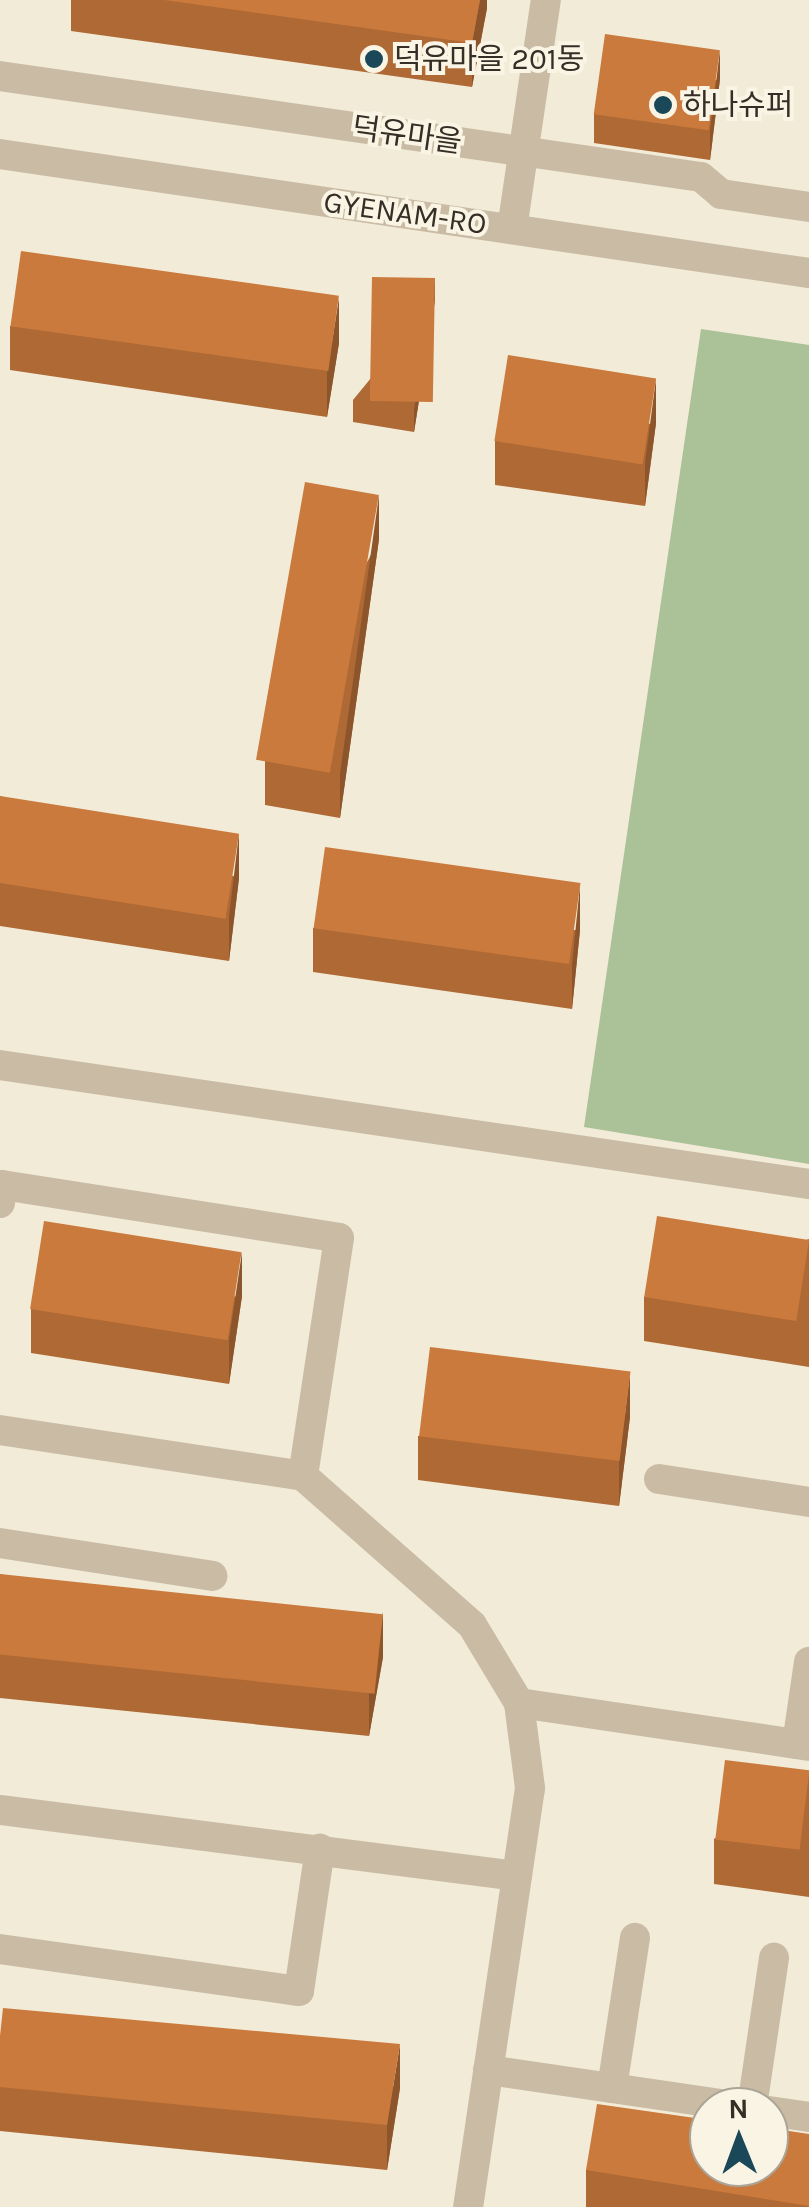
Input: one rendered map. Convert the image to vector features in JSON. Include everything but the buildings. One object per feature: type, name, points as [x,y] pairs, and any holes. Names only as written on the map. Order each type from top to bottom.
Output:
[{"type":"street","points":[[512,229],[546,0]]},
{"type":"street","name":"덕유마을","points":[[0,76],[701,177],[722,194],[809,207]]},
{"type":"street","name":"GYENAM-RO","points":[[0,154],[809,273]]},
{"type":"street","points":[[0,1065],[809,1184]]},
{"type":"street","points":[[0,1203],[2,1185],[339,1238],[303,1476]]},
{"type":"street","points":[[0,1430],[303,1476],[472,1625],[518,1703],[530,1788],[468,2207]]},
{"type":"street","points":[[659,1478],[809,1502]]},
{"type":"street","points":[[0,1543],[212,1576]]},
{"type":"street","points":[[518,1703],[803,1745],[809,1662]]},
{"type":"street","points":[[0,1810],[517,1876]]},
{"type":"street","points":[[0,1950],[299,1991],[320,1849]]},
{"type":"street","points":[[612,2088],[635,1938]]},
{"type":"street","points":[[755,2087],[774,1958]]},
{"type":"street","points":[[488,2070],[689,2099]]},
{"type":"green space","points":[[701,329],[809,345],[809,1164],[584,1127]]},
{"type":"place","name":"덕유마을 201동","points":[[374,59]]},
{"type":"place","name":"하나슈퍼","points":[[663,105]]}]
